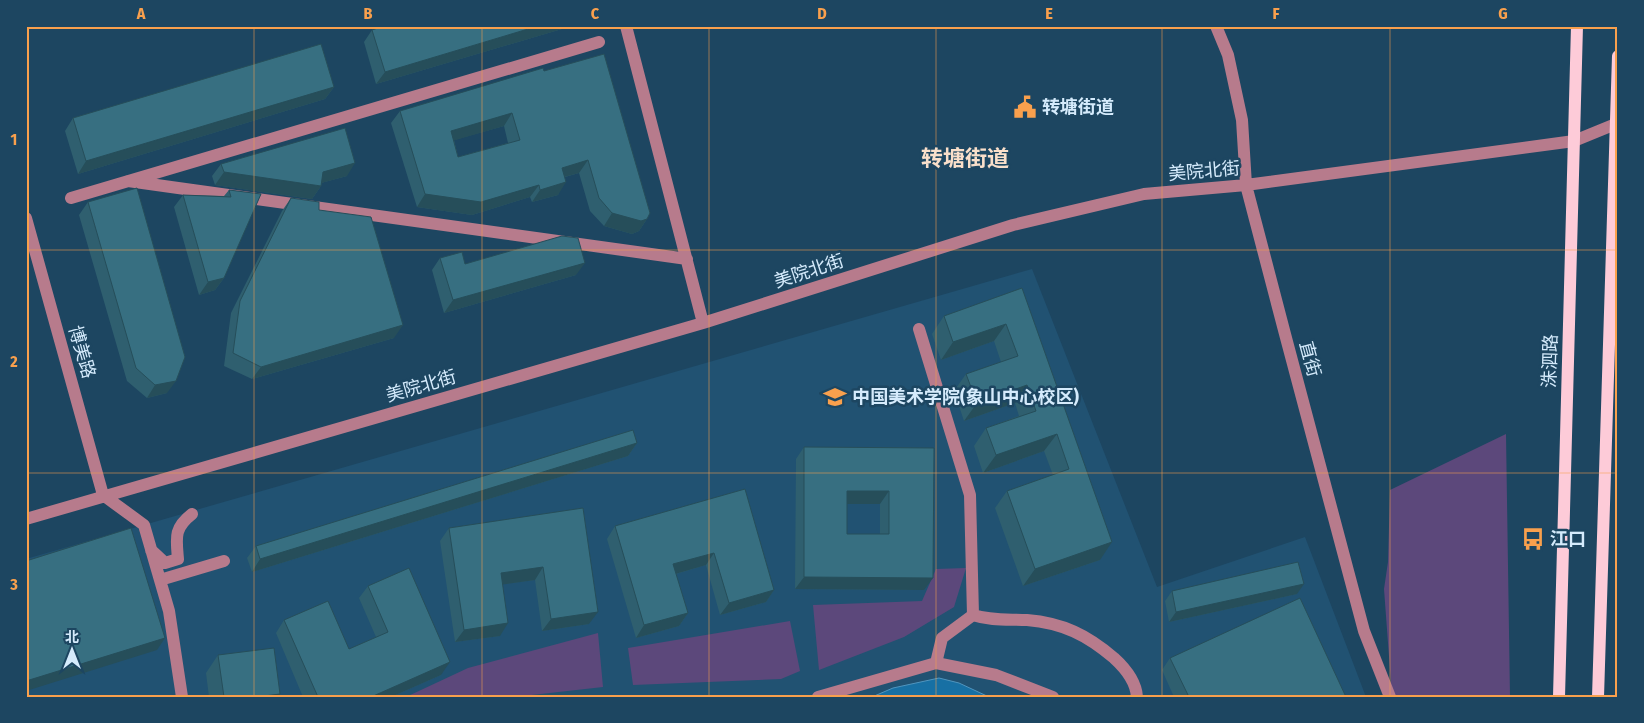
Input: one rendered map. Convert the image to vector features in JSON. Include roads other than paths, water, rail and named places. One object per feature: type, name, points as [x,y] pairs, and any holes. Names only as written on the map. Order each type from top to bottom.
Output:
[{"type":"main road","name":"洙泗路","points":[[1559,697],[1577,26]]},
{"type":"main road","points":[[1598,697],[1618,56]]},
{"type":"street","points":[[626,26],[703,323]]},
{"type":"street","name":"直街","points":[[1216,26],[1228,55],[1242,120],[1246,185],[1364,631],[1390,697]]},
{"type":"street","points":[[72,198],[599,42]]},
{"type":"street","name":"美院北街","points":[[26,519],[103,495],[703,323],[1013,225],[1144,194],[1246,185],[1574,141],[1616,123]]},
{"type":"street","points":[[128,181],[687,259]]},
{"type":"street","name":"博美路","points":[[26,218],[103,495]]},
{"type":"street","points":[[919,329],[970,495],[973,616]]},
{"type":"street","points":[[103,495],[144,525],[169,611],[182,697]]},
{"type":"street","points":[[151,550],[165,563],[178,559],[176,537],[181,523],[192,514]]},
{"type":"street","points":[[160,580],[224,561]]},
{"type":"street","points":[[936,663],[942,638],[973,616]]},
{"type":"street","points":[[973,616],[984,619],[1028,620],[1065,627],[1092,639],[1125,668],[1137,697]]},
{"type":"street","points":[[818,697],[936,663],[976,670],[1015,681],[1052,697]]},
{"type":"place","name":"转塘街道","points":[[1025,107]]},
{"type":"place","name":"中国美术学院(象山中心校区)","points":[[835,397]]},
{"type":"place","name":"江口","points":[[1533,539]]},
{"type":"district","name":"转塘街道","points":[[965,158]]}]
